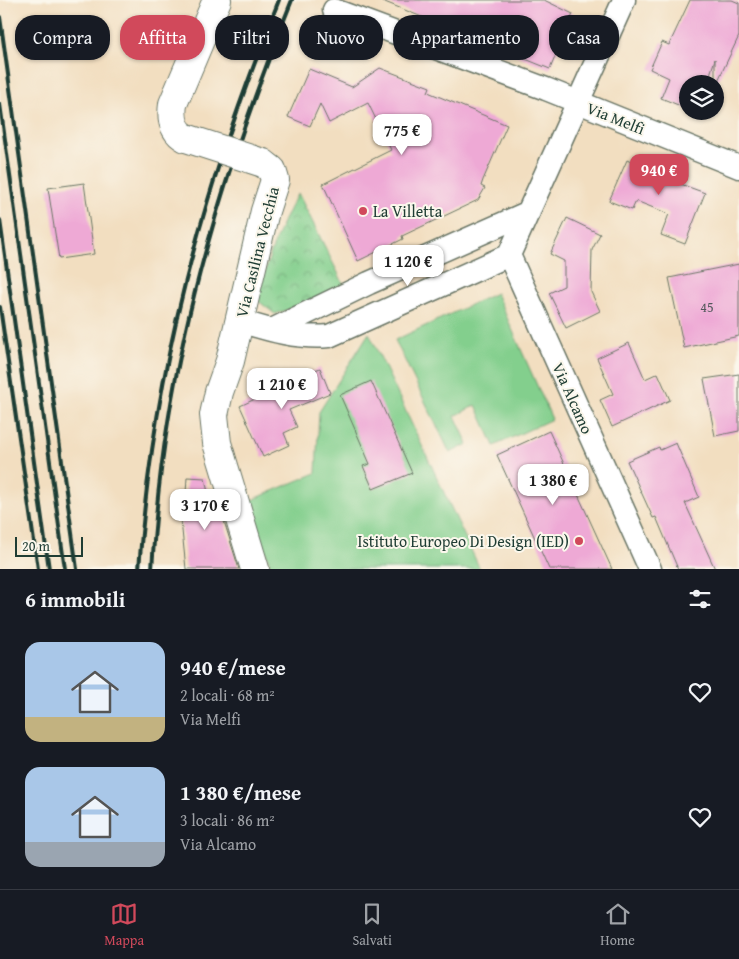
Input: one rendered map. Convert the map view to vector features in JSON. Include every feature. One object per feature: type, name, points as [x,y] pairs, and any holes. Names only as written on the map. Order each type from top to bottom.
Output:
[{"type":"street","name":"Via Casilina Vecchia","points":[[216,0],[173,104],[172,117],[180,134],[186,138],[264,163],[272,170],[275,180],[265,211],[230,361],[215,406],[214,426],[219,449],[255,569]]},
{"type":"street","points":[[240,321],[298,335],[329,336],[509,255],[624,0]]},
{"type":"street","name":"Via Melfi","points":[[334,10],[578,102],[739,167]]},
{"type":"street","points":[[272,330],[369,283],[529,212]]},
{"type":"street","name":"Via Alcamo","points":[[509,255],[650,569]]},
{"type":"green space","points":[[298,193],[344,285],[310,302],[275,314],[257,300],[274,245],[284,219]]},
{"type":"green space","points":[[496,293],[552,419],[494,446],[476,405],[455,416],[468,444],[450,453],[395,340]]},
{"type":"green space","points":[[369,333],[480,569],[272,569],[247,502],[316,473],[319,412]]},
{"type":"building","points":[[380,0],[544,0],[573,14],[549,15],[549,60],[554,60],[550,69],[528,60],[539,60],[539,15],[417,15]]},
{"type":"building","points":[[690,0],[732,0],[739,3],[739,36],[721,75],[715,75],[715,59],[710,75],[679,75],[679,105],[661,98],[669,78],[650,69],[662,42],[669,45]]},
{"type":"building","points":[[380,68],[430,87],[428,92],[507,125],[483,180],[481,186],[485,188],[478,200],[402,236],[403,239],[358,261],[323,184],[391,150],[368,103],[329,123],[320,104],[310,126],[288,117],[309,69],[352,87]]},
{"type":"building","points":[[644,159],[678,173],[675,182],[705,193],[685,244],[661,235],[669,214],[636,201],[632,210],[609,201],[627,160],[641,167]]},
{"type":"building","points":[[84,183],[94,254],[59,259],[48,188]]},
{"type":"building","points":[[567,218],[600,234],[592,250],[591,292],[600,311],[566,328],[549,293],[564,286],[564,261],[550,254]]},
{"type":"building","points":[[739,264],[739,336],[684,348],[669,278]]},
{"type":"building","points":[[629,343],[645,379],[658,373],[670,400],[612,427],[600,400],[613,394],[597,358]]},
{"type":"building","points":[[320,368],[330,393],[289,410],[297,427],[284,433],[289,445],[263,457],[240,406],[279,388],[278,386]]},
{"type":"building","points":[[739,374],[739,431],[715,436],[704,379]]},
{"type":"building","points":[[371,381],[412,473],[373,489],[363,466],[370,464],[340,395]]},
{"type":"building","name":"Istituto Europeo Di Design (IED)","points":[[549,431],[612,569],[549,569],[497,455]]},
{"type":"building","points":[[676,443],[699,497],[685,503],[715,569],[678,569],[656,517],[653,518],[627,461],[659,447],[660,450]]},
{"type":"building","points":[[187,477],[205,478],[211,508],[215,508],[216,518],[222,515],[239,569],[186,569],[180,511],[185,510]]},
{"type":"railway","points":[[139,569],[155,429],[183,291],[224,150],[279,0]]},
{"type":"railway","points":[[152,569],[165,440],[189,314],[218,208],[235,155],[292,0]]},
{"type":"railway","points":[[0,17],[77,569]]},
{"type":"railway","points":[[0,104],[65,569]]},
{"type":"railway","points":[[0,220],[49,569]]},
{"type":"railway","points":[[0,307],[38,569]]},
{"type":"place","name":"La Villetta","points":[[363,211]]},
{"type":"place","name":"Istituto Europeo Di Design (IED)","points":[[579,541]]}]
